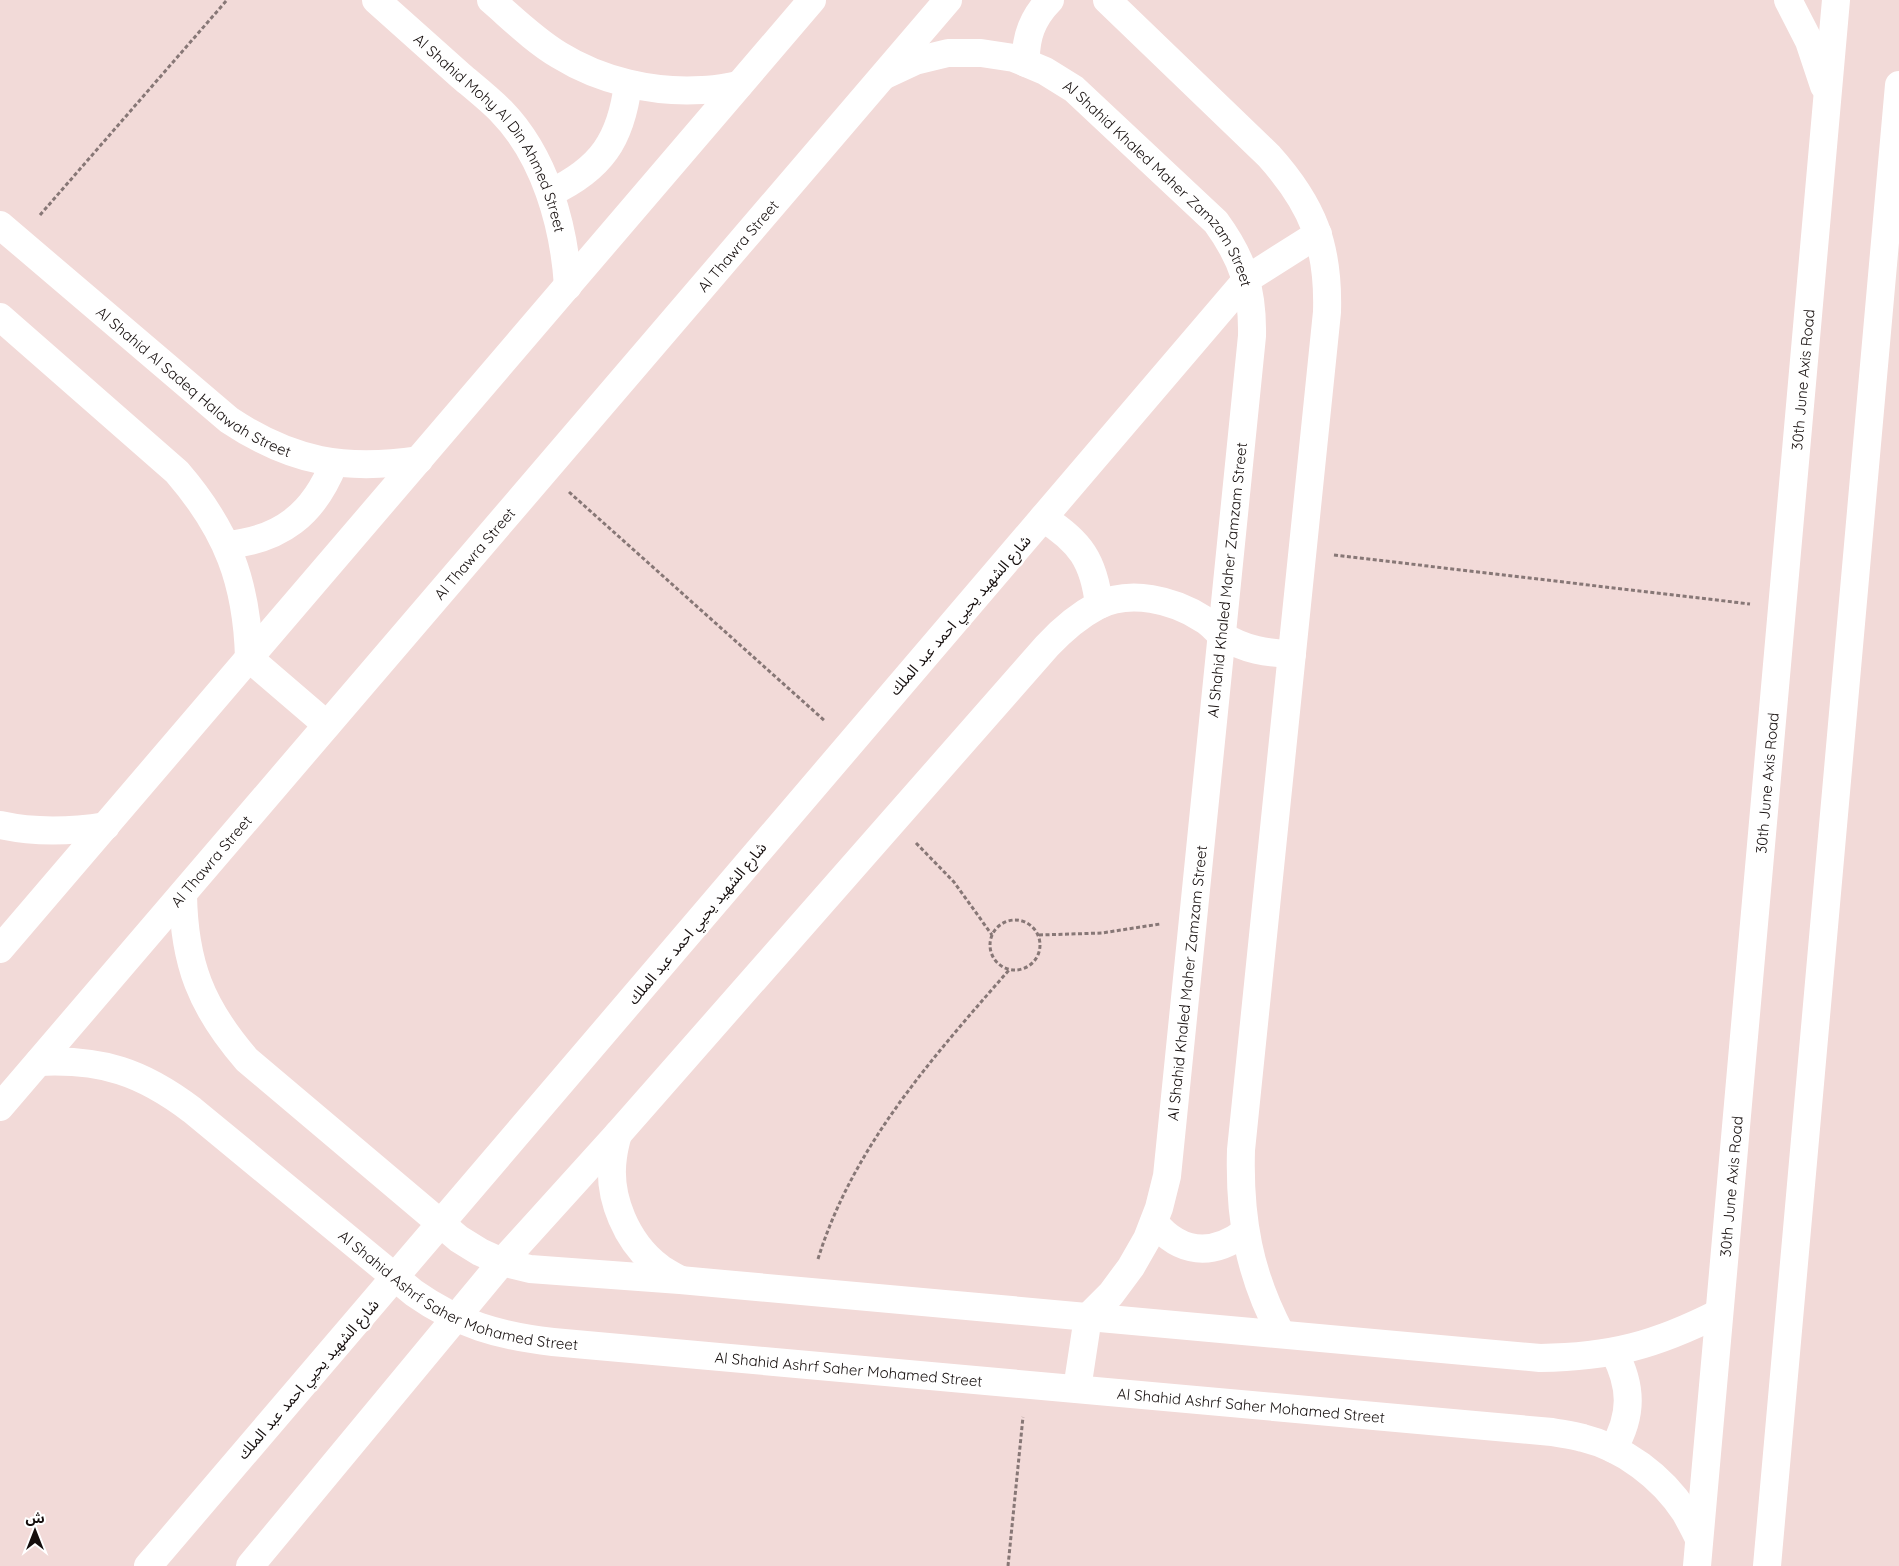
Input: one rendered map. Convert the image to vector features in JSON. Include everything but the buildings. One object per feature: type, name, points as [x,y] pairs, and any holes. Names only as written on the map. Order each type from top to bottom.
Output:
[{"type":"street","name":"Al Shahid Mohy Al Din Ahmed Street","points":[[376,0],[502,112],[521,137],[537,164],[550,193],[566,254],[568,286]]},
{"type":"street","points":[[491,0],[529,33],[559,55],[592,72],[628,84],[665,90],[702,90],[740,85]]},
{"type":"street","points":[[0,949],[812,0]]},
{"type":"street","name":"Al Thawra Street","points":[[0,1108],[948,0]]},
{"type":"street","points":[[1026,63],[1025,48],[1028,34],[1037,15],[1050,0]]},
{"type":"street","points":[[1107,0],[1269,156],[1288,177],[1304,201],[1318,234],[1324,255],[1328,283],[1327,312],[1241,1150],[1240,1182],[1245,1232],[1255,1276],[1266,1307],[1281,1334]]},
{"type":"street","points":[[1788,0],[1809,40],[1820,70],[1827,100]]},
{"type":"street","name":"30th June Axis Road","points":[[1697,1566],[1836,0]]},
{"type":"street","name":"Al Shahid Khaled Maher Zamzam Street","points":[[885,75],[915,61],[948,54],[981,53],[1014,58],[1045,71],[1074,88],[1216,222],[1232,246],[1247,279],[1251,298],[1252,336],[1170,1152],[1159,1208],[1147,1239],[1131,1267],[1111,1294],[1088,1317]]},
{"type":"street","points":[[550,193],[572,183],[590,169],[606,150],[620,122],[625,107],[628,84]]},
{"type":"street","points":[[1767,1566],[1899,86]]},
{"type":"street","name":"Al Shahid Al Sadeq Halawah Street","points":[[9,232],[229,420],[253,436],[279,448],[306,457],[334,463],[363,465],[419,460]]},
{"type":"street","name":"شارع الشهيد يحيي احمد عبد الملك","points":[[148,1566],[1247,279],[1318,234]]},
{"type":"street","points":[[0,317],[177,472],[196,494],[226,545],[236,572],[244,600],[249,658],[327,725]]},
{"type":"street","points":[[226,545],[247,543],[285,528],[302,515],[316,500],[334,463]]},
{"type":"street","points":[[1043,518],[1062,529],[1077,544],[1090,562],[1099,605]]},
{"type":"street","points":[[250,1566],[502,1262],[618,1134],[1047,646],[1069,624],[1099,605],[1141,598],[1164,601],[1185,609],[1205,620],[1222,635],[1244,647],[1268,653],[1292,654]]},
{"type":"street","points":[[0,825],[20,830],[49,832],[78,831],[106,826]]},
{"type":"street","points":[[183,894],[187,945],[193,971],[215,1019],[247,1060],[459,1239],[502,1262],[538,1270],[807,1291],[1540,1358],[1577,1357],[1614,1352],[1650,1343],[1719,1314]]},
{"type":"street","name":"Al Shahid Ashrf Saher Mohamed Street","points":[[39,1062],[78,1062],[109,1067],[132,1074],[153,1084],[192,1110],[434,1307],[479,1328],[553,1342],[1552,1432],[1584,1438],[1613,1449],[1641,1466],[1665,1486],[1684,1512],[1699,1539]]},
{"type":"street","points":[[618,1134],[613,1158],[613,1182],[621,1215],[627,1230],[641,1250],[659,1267],[680,1280]]},
{"type":"street","points":[[1154,1222],[1163,1234],[1176,1242],[1190,1248],[1204,1250],[1233,1242],[1245,1232]]},
{"type":"street","points":[[1077,1389],[1088,1317]]},
{"type":"street","points":[[1613,1449],[1622,1434],[1627,1418],[1628,1401],[1624,1375],[1614,1352]]},
{"type":"path","points":[[9,232],[228,0]]},
{"type":"path","points":[[545,471],[850,744]]},
{"type":"path","points":[[1302,552],[1783,608]]},
{"type":"path","points":[[891,822],[940,865],[968,899],[992,935]]},
{"type":"path","points":[[1039,935],[1102,933],[1163,924],[1193,916]]},
{"type":"path","points":[[1006,921],[1025,921],[1034,927],[1039,935],[1042,944],[1040,953],[1035,962],[1028,968],[1018,971],[1009,970],[1001,966],[991,952],[992,935],[997,927],[1006,921]]},
{"type":"path","points":[[807,1291],[836,1211],[854,1172],[876,1136],[900,1100],[1009,970]]},
{"type":"path","points":[[1008,1566],[1026,1384]]}]
